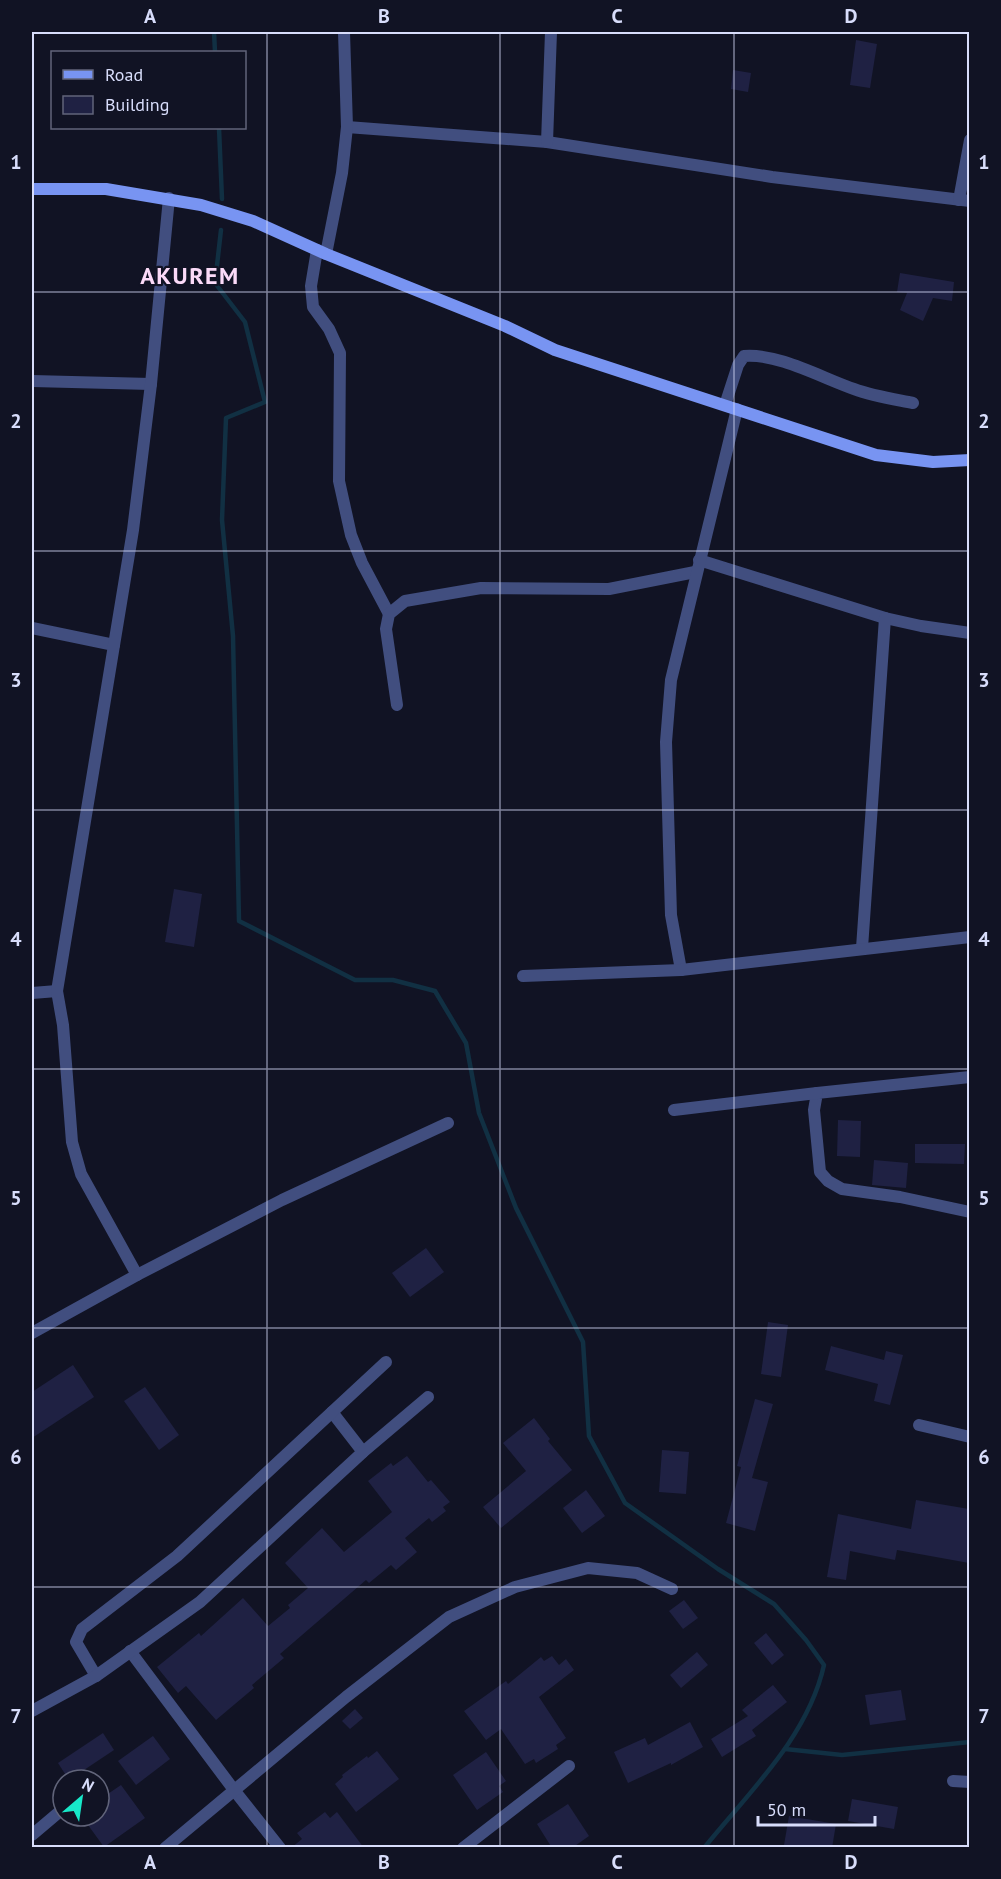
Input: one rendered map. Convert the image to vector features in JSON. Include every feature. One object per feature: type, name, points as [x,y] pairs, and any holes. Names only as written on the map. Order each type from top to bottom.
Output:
[{"type":"street","points":[[344,32],[347,127],[342,173],[311,286],[313,307],[340,353],[339,481],[351,535],[362,563],[389,614],[386,629],[396,705]]},
{"type":"street","points":[[547,142],[551,32]]},
{"type":"street","points":[[347,127],[547,142],[772,177],[964,200],[969,140]]},
{"type":"street","points":[[32,189],[106,189],[201,205],[253,221],[321,252],[506,326],[555,350],[876,455],[933,462],[969,460]]},
{"type":"street","points":[[136,1275],[81,1174],[72,1142],[63,1025],[57,991],[133,530],[151,384],[169,198]]},
{"type":"street","points":[[681,970],[671,915],[666,742],[671,680],[699,560],[738,365],[744,356],[756,355],[856,390],[913,403]]},
{"type":"street","points":[[32,381],[151,384]]},
{"type":"street","points":[[699,560],[885,618],[969,633]]},
{"type":"street","points":[[389,614],[405,601],[482,588],[609,589],[695,572]]},
{"type":"street","points":[[862,948],[885,618]]},
{"type":"street","points":[[32,628],[114,645]]},
{"type":"street","points":[[523,976],[681,970],[969,937]]},
{"type":"street","points":[[32,993],[57,991]]},
{"type":"street","points":[[674,1110],[969,1077]]},
{"type":"street","points":[[817,1093],[814,1110],[820,1172],[828,1181],[842,1189],[900,1197],[969,1212]]},
{"type":"street","points":[[32,1334],[136,1275],[282,1200],[448,1123]]},
{"type":"street","points":[[96,1676],[76,1642],[82,1629],[132,1593],[177,1556],[386,1362]]},
{"type":"street","points":[[32,1711],[96,1676],[200,1602],[363,1452],[428,1397]]},
{"type":"street","points":[[332,1412],[363,1452]]},
{"type":"street","points":[[919,1425],[969,1437]]},
{"type":"street","points":[[165,1848],[346,1697],[449,1617],[515,1587],[588,1568],[637,1573],[672,1589]]},
{"type":"street","points":[[130,1651],[280,1848]]},
{"type":"street","points":[[463,1848],[569,1766]]},
{"type":"street","points":[[953,1780],[969,1782]]},
{"type":"street","points":[[32,1835],[51,1819]]},
{"type":"building","points":[[856,40],[877,44],[870,88],[850,85]]},
{"type":"building","points":[[733,70],[751,73],[748,92],[731,89]]},
{"type":"building","points":[[900,273],[954,282],[952,301],[933,298],[923,321],[900,310],[907,293],[897,292]]},
{"type":"building","points":[[174,889],[202,894],[194,947],[165,942]]},
{"type":"building","points":[[838,1120],[861,1121],[860,1157],[837,1156]]},
{"type":"building","points":[[915,1144],[965,1144],[964,1164],[915,1163]]},
{"type":"building","points":[[874,1160],[908,1163],[906,1188],[872,1185]]},
{"type":"building","points":[[426,1248],[444,1272],[410,1297],[392,1273]]},
{"type":"building","points":[[768,1322],[788,1325],[781,1377],[761,1374]]},
{"type":"building","points":[[831,1346],[884,1360],[886,1351],[903,1355],[890,1405],[874,1401],[878,1384],[825,1370]]},
{"type":"building","points":[[73,1365],[94,1397],[32,1438],[32,1392]]},
{"type":"building","points":[[145,1387],[179,1435],[159,1450],[124,1401]]},
{"type":"building","points":[[755,1399],[773,1404],[752,1478],[768,1482],[755,1531],[726,1523],[741,1467],[737,1466]]},
{"type":"building","points":[[534,1418],[550,1439],[548,1441],[572,1470],[501,1528],[483,1507],[526,1471],[503,1443]]},
{"type":"building","points":[[662,1450],[689,1452],[686,1494],[659,1492]]},
{"type":"building","points":[[407,1456],[428,1482],[431,1480],[450,1502],[443,1507],[446,1511],[432,1522],[429,1518],[405,1538],[417,1552],[396,1570],[391,1565],[369,1583],[366,1580],[280,1654],[284,1658],[252,1685],[254,1688],[216,1720],[186,1686],[178,1693],[157,1667],[199,1633],[201,1636],[243,1598],[268,1626],[290,1608],[288,1605],[308,1588],[285,1563],[322,1528],[344,1552],[392,1512],[368,1481],[391,1463],[393,1466]]},
{"type":"building","points":[[586,1490],[605,1516],[582,1533],[563,1508]]},
{"type":"building","points":[[916,1500],[969,1509],[969,1563],[897,1550],[895,1560],[850,1551],[846,1580],[827,1577],[838,1514],[911,1529]]},
{"type":"building","points":[[684,1600],[698,1618],[683,1629],[669,1611]]},
{"type":"building","points":[[766,1633],[784,1655],[772,1665],[754,1643]]},
{"type":"building","points":[[697,1652],[708,1665],[681,1688],[670,1675]]},
{"type":"building","points":[[552,1656],[559,1665],[566,1659],[574,1670],[539,1697],[566,1738],[556,1745],[558,1749],[536,1763],[534,1759],[525,1764],[501,1729],[486,1740],[464,1711],[506,1681],[508,1684],[541,1657],[544,1661]]},
{"type":"building","points":[[773,1685],[787,1702],[752,1730],[756,1736],[722,1757],[711,1739],[748,1716],[742,1710]]},
{"type":"building","points":[[901,1690],[906,1720],[870,1725],[865,1695]]},
{"type":"building","points":[[355,1709],[363,1718],[350,1729],[342,1721]]},
{"type":"building","points":[[690,1722],[703,1747],[671,1765],[671,1763],[628,1783],[614,1752],[645,1738],[648,1745]]},
{"type":"building","points":[[103,1733],[114,1750],[87,1768],[61,1768],[58,1763]]},
{"type":"building","points":[[153,1736],[170,1759],[136,1785],[118,1761]]},
{"type":"building","points":[[377,1751],[399,1779],[356,1812],[335,1784],[343,1777],[342,1775]]},
{"type":"building","points":[[486,1752],[506,1781],[499,1786],[503,1792],[477,1810],[453,1775]]},
{"type":"building","points":[[121,1785],[145,1818],[104,1847],[90,1828],[111,1828],[111,1792]]},
{"type":"building","points":[[852,1799],[898,1807],[894,1829],[848,1821]]},
{"type":"building","points":[[568,1804],[589,1836],[572,1848],[552,1848],[537,1824]]},
{"type":"building","points":[[325,1812],[330,1818],[337,1812],[364,1848],[291,1848],[302,1839],[297,1833]]},
{"type":"building","points":[[789,1816],[836,1824],[832,1848],[797,1848],[784,1845]]},
{"type":"waterway","points":[[214,32],[215,51]]},
{"type":"waterway","points":[[219,129],[222,199]]},
{"type":"waterway","points":[[221,230],[215,283],[245,322],[265,402],[226,418],[222,520],[233,636],[239,921],[355,980],[393,980],[435,991],[466,1043],[479,1113],[516,1208],[583,1342],[589,1436],[625,1503],[718,1569],[774,1604],[806,1640],[824,1665],[816,1691],[791,1740],[758,1784],[704,1848]]},
{"type":"waterway","points":[[785,1749],[842,1755],[970,1742]]},
{"type":"district","name":"AKUREM","points":[[190,276]]}]
